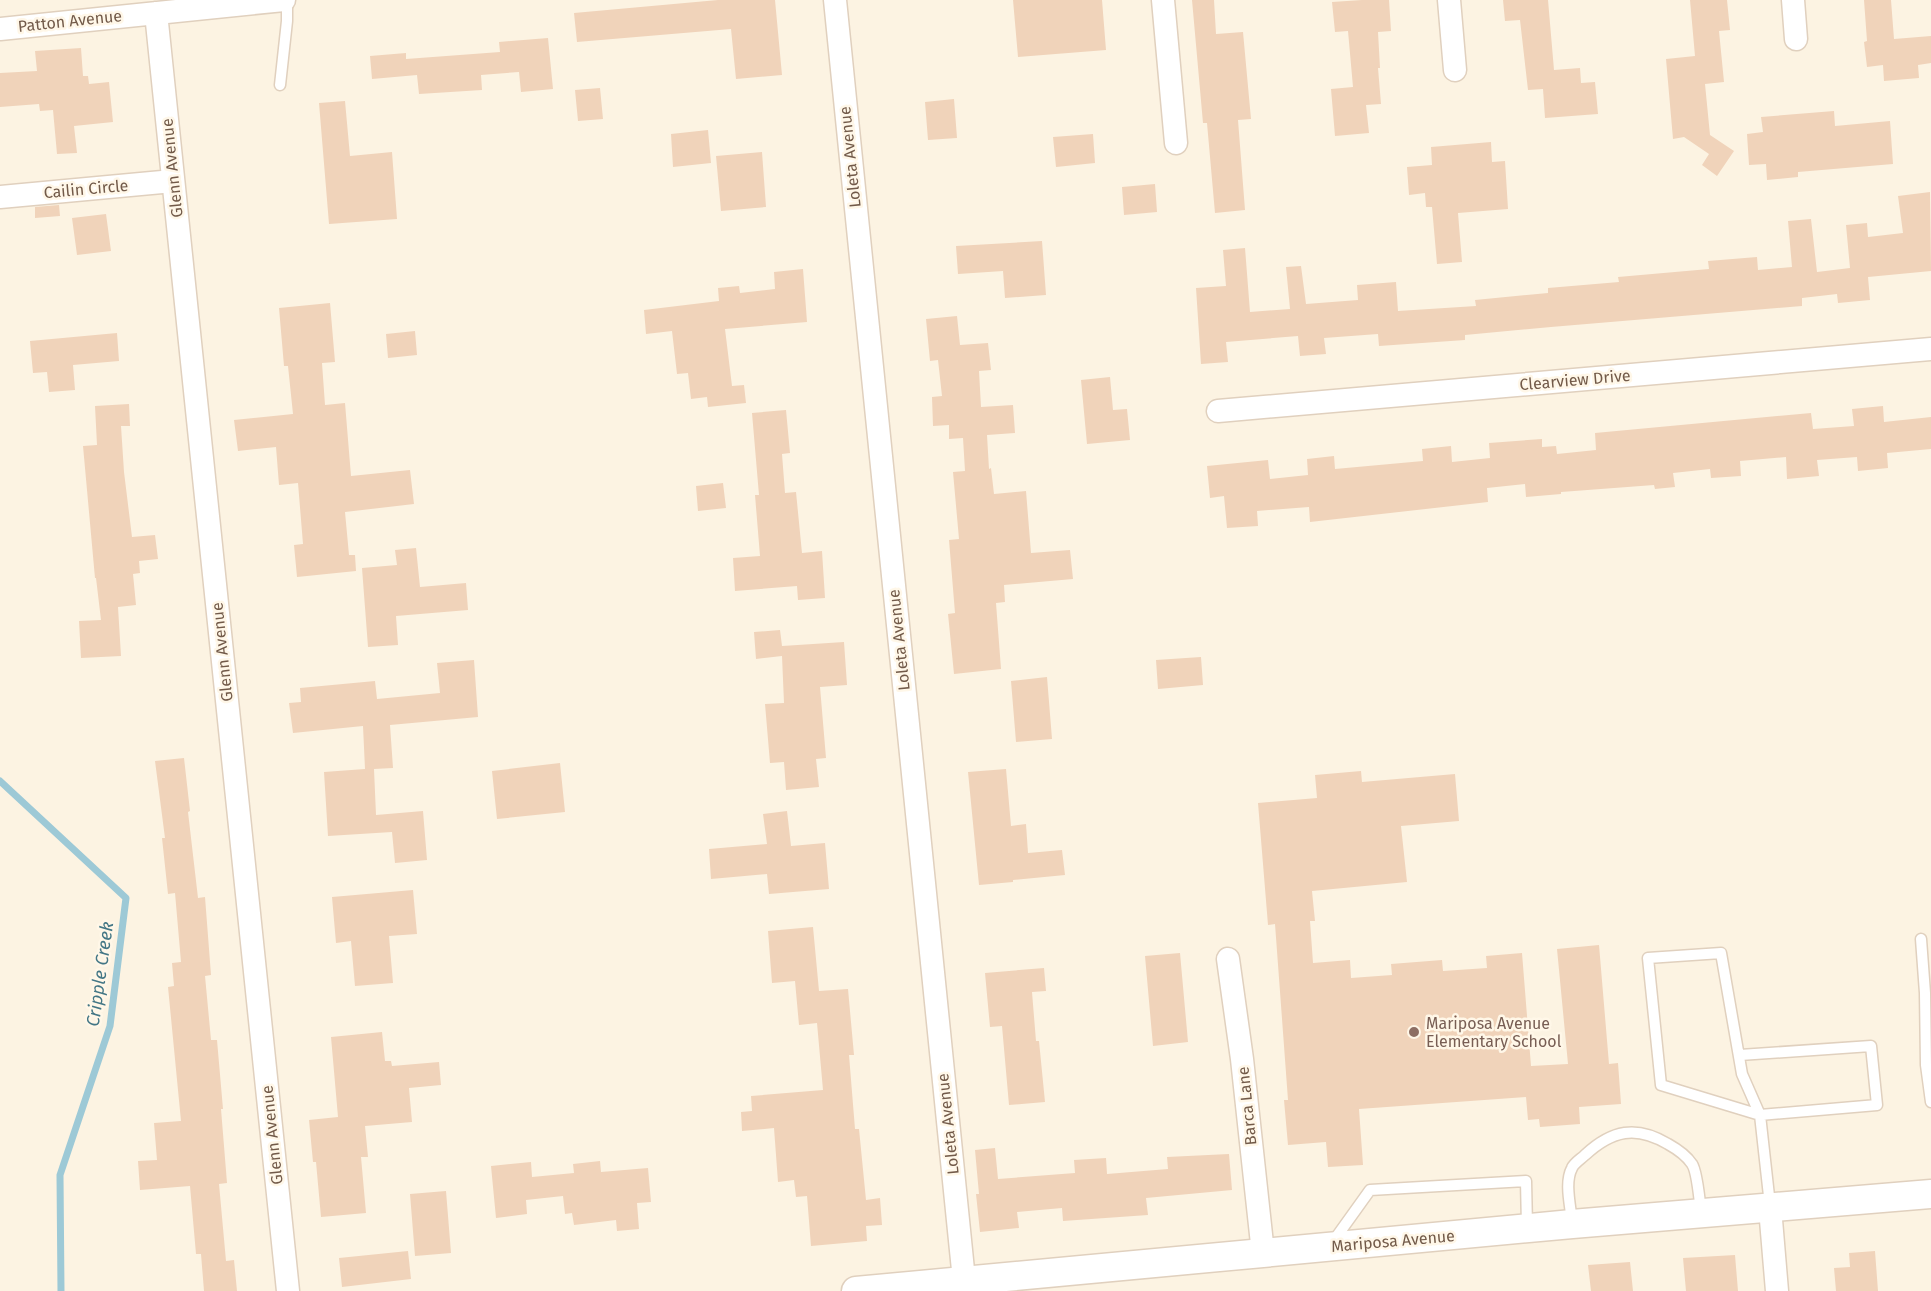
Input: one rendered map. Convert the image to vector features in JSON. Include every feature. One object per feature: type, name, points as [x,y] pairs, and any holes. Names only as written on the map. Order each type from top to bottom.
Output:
[{"type":"street","name":"Patton Avenue","points":[[0,29],[285,0]]},
{"type":"street","name":"Loleta Avenue","points":[[835,0],[964,1280]]},
{"type":"street","points":[[1163,0],[1176,143]]},
{"type":"street","points":[[1449,0],[1455,70]]},
{"type":"street","points":[[1793,0],[1796,39]]},
{"type":"street","name":"Glenn Avenue","points":[[156,13],[288,1291]]},
{"type":"street","name":"Cailin Circle","points":[[0,197],[173,182]]},
{"type":"street","name":"Clearview Drive","points":[[1218,411],[1931,349]]},
{"type":"street","name":"Barca Lane","points":[[1228,959],[1242,1059],[1263,1253]]},
{"type":"street","name":"Mariposa Avenue","points":[[856,1291],[1572,1224],[1931,1194]]},
{"type":"street","points":[[1770,1208],[1777,1291]]},
{"type":"lane","points":[[280,85],[287,21],[285,0]]},
{"type":"lane","points":[[1921,939],[1925,993],[1926,1065],[1931,1102]]},
{"type":"lane","points":[[1740,1055],[1871,1046],[1877,1105],[1760,1115],[1661,1085],[1648,958],[1721,953],[1742,1074],[1760,1115],[1770,1208]]},
{"type":"lane","points":[[1572,1224],[1569,1181],[1572,1167],[1606,1138],[1623,1133],[1637,1132],[1653,1135],[1680,1152],[1694,1166],[1701,1214]]},
{"type":"lane","points":[[1330,1247],[1370,1190],[1526,1181],[1528,1229]]},
{"type":"building","points":[[718,0],[775,0],[782,75],[736,79],[731,29],[577,42],[574,13]]},
{"type":"building","points":[[1013,0],[1102,0],[1106,50],[1018,57]]},
{"type":"building","points":[[1192,0],[1214,0],[1216,34],[1243,32],[1251,119],[1238,120],[1245,210],[1215,213],[1207,123],[1203,123]]},
{"type":"building","points":[[1389,0],[1391,31],[1378,32],[1381,104],[1366,105],[1369,133],[1335,136],[1331,89],[1353,87],[1348,31],[1335,32],[1332,2]]},
{"type":"building","points":[[1503,0],[1548,0],[1554,70],[1580,68],[1581,83],[1595,82],[1598,114],[1545,118],[1543,89],[1528,90],[1520,20],[1505,21]]},
{"type":"building","points":[[1690,0],[1727,0],[1730,30],[1719,31],[1724,82],[1705,84],[1710,135],[1734,151],[1717,176],[1702,165],[1709,154],[1684,137],[1673,139],[1666,59],[1695,56]]},
{"type":"building","points":[[1864,0],[1891,0],[1894,39],[1931,36],[1931,63],[1918,65],[1919,78],[1884,81],[1883,65],[1867,67],[1864,42],[1867,41]]},
{"type":"building","points":[[548,38],[553,89],[521,92],[519,72],[481,75],[482,90],[419,94],[417,75],[372,79],[370,56],[406,53],[406,59],[500,52],[499,42]]},
{"type":"building","points":[[81,48],[83,76],[88,76],[89,84],[109,82],[113,122],[74,126],[77,153],[57,154],[53,110],[40,111],[39,104],[0,107],[0,73],[37,71],[35,51]]},
{"type":"building","points":[[600,88],[603,119],[578,121],[575,90]]},
{"type":"building","points":[[954,99],[957,138],[928,140],[925,102]]},
{"type":"building","points":[[345,101],[350,156],[392,152],[397,219],[329,224],[319,103]]},
{"type":"building","points":[[1834,111],[1835,126],[1890,121],[1893,164],[1798,172],[1798,177],[1767,180],[1766,164],[1749,165],[1747,134],[1763,132],[1761,117]]},
{"type":"building","points":[[708,130],[711,163],[673,167],[671,134]]},
{"type":"building","points":[[1093,134],[1095,163],[1056,167],[1053,137]]},
{"type":"building","points":[[1491,142],[1492,162],[1505,161],[1508,209],[1458,213],[1462,262],[1437,264],[1432,207],[1426,207],[1425,193],[1409,195],[1407,167],[1432,165],[1431,147]]},
{"type":"building","points":[[762,152],[766,207],[721,211],[716,156]]},
{"type":"building","points":[[1155,184],[1157,212],[1124,215],[1122,187]]},
{"type":"building","points":[[1930,192],[1931,271],[1868,277],[1870,300],[1838,303],[1837,294],[1802,298],[1802,306],[1465,335],[1465,340],[1379,346],[1378,334],[1324,338],[1326,354],[1300,356],[1298,336],[1226,342],[1228,362],[1201,364],[1196,288],[1226,286],[1223,250],[1245,248],[1250,312],[1290,309],[1286,267],[1301,266],[1306,304],[1358,300],[1357,285],[1396,282],[1398,311],[1476,306],[1475,300],[1548,293],[1548,288],[1619,282],[1618,277],[1709,269],[1708,261],[1757,257],[1758,270],[1792,267],[1788,221],[1811,219],[1817,272],[1850,268],[1846,225],[1867,223],[1868,237],[1903,233],[1898,196]]},
{"type":"building","points":[[59,205],[60,216],[35,218],[35,207]]},
{"type":"building","points":[[106,214],[111,251],[77,255],[72,218]]},
{"type":"building","points":[[1042,241],[1046,295],[1005,298],[1003,271],[958,274],[956,246]]},
{"type":"building","points":[[803,269],[807,322],[725,329],[732,386],[744,385],[746,403],[708,407],[707,397],[691,399],[688,373],[677,374],[672,331],[646,334],[644,310],[719,301],[718,288],[739,286],[740,293],[775,289],[774,272]]},
{"type":"building","points":[[330,303],[335,362],[322,363],[325,405],[345,403],[351,476],[410,470],[414,504],[345,512],[349,555],[355,555],[356,571],[297,577],[294,545],[303,544],[298,483],[279,485],[276,447],[238,451],[234,420],[293,414],[288,366],[284,366],[279,308]]},
{"type":"building","points":[[957,316],[960,345],[988,343],[991,370],[979,371],[981,407],[1013,405],[1015,433],[987,435],[989,469],[991,468],[994,494],[1026,491],[1031,553],[1070,550],[1073,579],[1004,585],[1005,602],[996,603],[1001,669],[954,674],[948,614],[955,613],[949,540],[959,539],[953,472],[965,471],[963,438],[949,439],[949,425],[933,426],[932,397],[942,396],[938,360],[930,361],[926,319]]},
{"type":"building","points":[[415,331],[417,355],[388,358],[386,334]]},
{"type":"building","points":[[117,333],[119,361],[73,365],[75,390],[49,392],[47,372],[33,373],[30,341]]},
{"type":"building","points":[[1110,377],[1113,410],[1127,409],[1130,440],[1087,444],[1081,380]]},
{"type":"building","points":[[129,404],[130,426],[121,426],[132,537],[155,535],[158,559],[139,561],[140,573],[133,574],[136,605],[118,607],[121,656],[81,658],[79,621],[101,620],[83,446],[97,445],[95,406]]},
{"type":"building","points":[[1883,406],[1884,422],[1931,417],[1931,449],[1887,453],[1888,468],[1858,471],[1857,457],[1817,460],[1819,476],[1787,479],[1786,457],[1740,461],[1741,476],[1711,478],[1710,469],[1673,473],[1675,487],[1655,489],[1654,485],[1526,497],[1525,484],[1487,488],[1488,502],[1310,522],[1309,507],[1257,511],[1258,526],[1227,528],[1224,496],[1210,498],[1207,466],[1268,460],[1270,479],[1308,475],[1307,459],[1334,456],[1335,469],[1423,461],[1422,449],[1451,446],[1452,462],[1490,458],[1489,443],[1542,439],[1542,447],[1556,446],[1557,454],[1596,450],[1595,433],[1811,413],[1813,429],[1854,426],[1852,409]]},
{"type":"building","points":[[786,410],[790,453],[782,454],[785,493],[796,492],[802,553],[822,551],[825,598],[798,600],[797,586],[735,591],[733,558],[760,556],[755,495],[759,495],[752,413]]},
{"type":"building","points":[[723,483],[726,508],[698,511],[696,486]]},
{"type":"building","points":[[416,548],[420,587],[466,583],[468,610],[396,616],[398,645],[368,647],[362,568],[397,565],[395,550]]},
{"type":"building","points":[[780,630],[782,646],[844,642],[847,685],[820,687],[826,758],[816,759],[819,787],[786,790],[784,762],[770,763],[765,704],[784,703],[782,656],[756,659],[754,632]]},
{"type":"building","points":[[1201,657],[1203,685],[1158,689],[1156,660]]},
{"type":"building","points":[[474,660],[478,717],[390,725],[393,768],[374,769],[376,815],[423,811],[427,860],[395,863],[392,832],[328,836],[324,772],[365,769],[363,726],[293,733],[289,703],[301,702],[300,688],[375,681],[377,699],[440,693],[437,663]]},
{"type":"building","points":[[1047,677],[1052,739],[1016,742],[1011,681]]},
{"type":"building","points":[[184,758],[198,898],[205,897],[211,975],[205,976],[211,1040],[217,1040],[223,1109],[221,1109],[227,1183],[219,1184],[226,1261],[234,1260],[237,1291],[204,1291],[201,1254],[196,1254],[190,1186],[140,1190],[138,1161],[157,1160],[154,1123],[181,1121],[168,987],[174,986],[172,963],[181,962],[175,893],[168,894],[162,838],[165,838],[155,761]]},
{"type":"building","points":[[560,763],[565,812],[497,819],[492,771]]},
{"type":"building","points":[[1006,769],[1011,826],[1026,824],[1028,853],[1062,850],[1065,875],[979,885],[968,772]]},
{"type":"building","points":[[1361,771],[1362,782],[1455,774],[1459,821],[1401,826],[1407,882],[1312,891],[1315,921],[1310,921],[1313,963],[1350,960],[1351,978],[1392,975],[1391,964],[1442,960],[1443,971],[1487,968],[1486,956],[1522,953],[1531,1066],[1568,1064],[1557,949],[1599,945],[1609,1064],[1618,1063],[1621,1104],[1579,1107],[1580,1124],[1540,1127],[1539,1119],[1528,1120],[1526,1097],[1359,1109],[1363,1165],[1328,1167],[1326,1142],[1288,1145],[1284,1100],[1288,1100],[1275,924],[1268,925],[1258,803],[1317,798],[1315,775]]},
{"type":"building","points":[[787,811],[791,846],[825,843],[829,889],[769,894],[767,874],[711,879],[709,849],[767,844],[763,814]]},
{"type":"building","points":[[413,890],[417,934],[389,936],[393,983],[355,986],[351,941],[336,943],[332,897]]},
{"type":"building","points":[[813,927],[819,991],[848,989],[854,1055],[849,1055],[855,1129],[859,1129],[866,1200],[880,1198],[882,1225],[866,1226],[867,1241],[811,1246],[807,1196],[796,1197],[794,1180],[778,1182],[774,1128],[742,1131],[741,1112],[752,1111],[751,1096],[823,1090],[817,1023],[799,1025],[795,981],[772,983],[768,931]]},
{"type":"building","points":[[1180,953],[1188,1042],[1153,1046],[1145,956]]},
{"type":"building","points":[[1044,968],[1046,991],[1032,992],[1045,1102],[1009,1105],[1002,1026],[990,1027],[985,973]]},
{"type":"building","points":[[382,1032],[385,1061],[391,1061],[392,1066],[439,1062],[441,1085],[409,1088],[412,1122],[365,1126],[368,1157],[361,1157],[366,1213],[321,1217],[309,1120],[338,1117],[331,1037]]},
{"type":"building","points":[[995,1148],[998,1179],[1075,1173],[1074,1160],[1106,1158],[1107,1174],[1168,1169],[1167,1157],[1229,1154],[1232,1190],[1146,1198],[1148,1215],[1063,1221],[1062,1208],[1017,1212],[1019,1228],[980,1232],[975,1150]]},
{"type":"building","points":[[600,1161],[601,1172],[648,1168],[651,1202],[637,1203],[639,1229],[617,1231],[616,1220],[574,1225],[572,1213],[565,1214],[563,1196],[526,1200],[527,1214],[496,1218],[491,1166],[531,1162],[532,1177],[574,1173],[573,1164]]},
{"type":"building","points":[[446,1191],[451,1253],[415,1256],[410,1194]]},
{"type":"building","points":[[408,1251],[411,1279],[342,1287],[339,1258]]},
{"type":"building","points":[[1875,1251],[1878,1291],[1836,1291],[1834,1268],[1850,1267],[1849,1253]]},
{"type":"building","points":[[1735,1255],[1738,1291],[1686,1291],[1683,1258]]},
{"type":"building","points":[[1630,1262],[1633,1291],[1591,1291],[1588,1265]]},
{"type":"waterway","name":"Cripple Creek","points":[[0,781],[126,898],[110,1026],[60,1175],[61,1291]]},
{"type":"place","name":"Mariposa Avenue Elementary School","points":[[1414,1032]]}]
